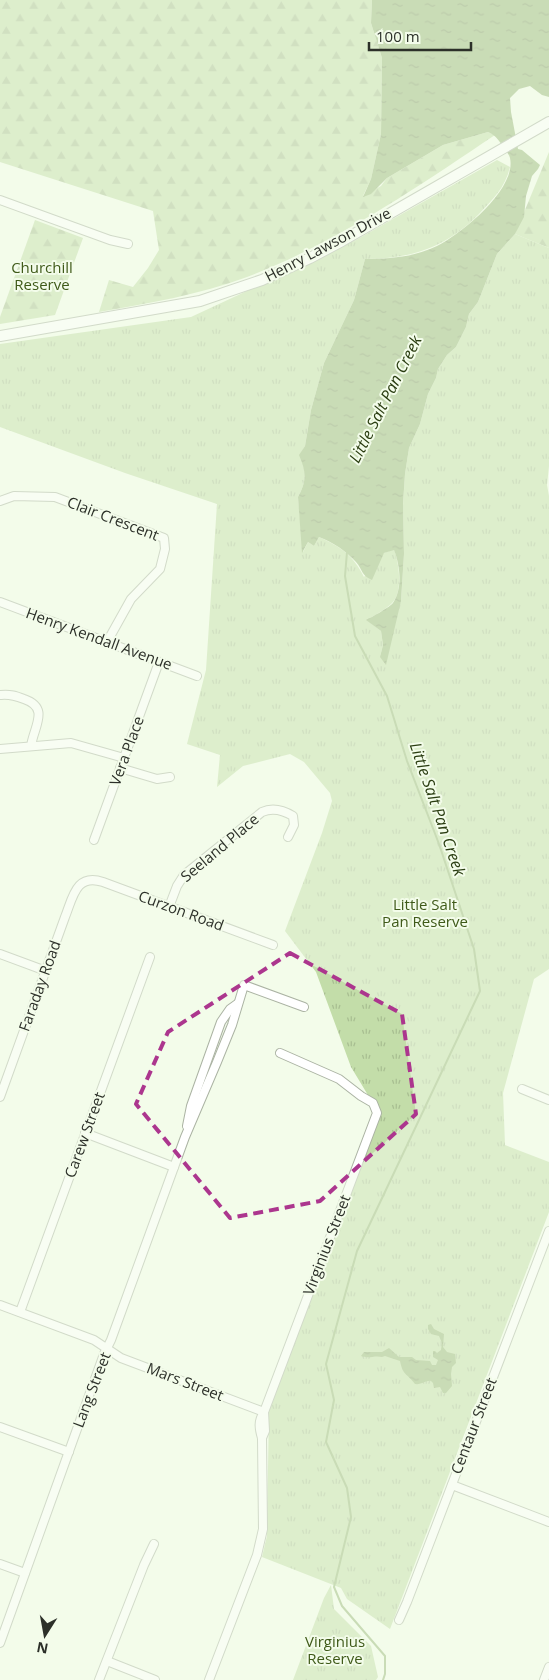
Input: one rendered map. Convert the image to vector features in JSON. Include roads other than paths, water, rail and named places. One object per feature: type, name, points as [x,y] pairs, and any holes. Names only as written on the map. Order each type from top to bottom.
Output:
[{"type":"main road","name":"Henry Lawson Drive","points":[[0,336],[179,306],[241,289],[328,249],[549,122]]},
{"type":"street","points":[[0,200],[110,240],[128,244]]},
{"type":"street","name":"Clair Crescent","points":[[0,501],[14,496],[55,497],[164,538],[165,549],[160,569],[131,599],[107,642]]},
{"type":"street","name":"Henry Kendall Avenue","points":[[0,602],[197,676]]},
{"type":"street","name":"Vera Place","points":[[94,840],[159,662]]},
{"type":"street","points":[[1,695],[13,695],[32,702],[38,708],[39,716],[31,746]]},
{"type":"street","points":[[0,749],[71,743],[124,758]]},
{"type":"street","points":[[120,768],[157,779],[170,777]]},
{"type":"street","name":"Seeland Place","points":[[169,907],[177,886],[184,875],[262,812],[276,809],[293,816],[294,825],[288,837]]},
{"type":"street","name":"Curzon Road","points":[[88,880],[103,882],[273,945]]},
{"type":"street","name":"Faraday Road","points":[[0,1096],[76,890],[79,885],[88,880]]},
{"type":"street","points":[[0,954],[46,971]]},
{"type":"street","name":"Carew Street","points":[[20,1312],[150,957]]},
{"type":"street","name":"Lang Street","points":[[0,1643],[185,1137],[232,1024],[244,985],[304,1007]]},
{"type":"street","name":"Virginius Street","points":[[209,1680],[257,1555],[262,1537],[262,1438],[265,1431],[264,1412],[376,1113],[373,1103],[336,1077],[280,1053]]},
{"type":"street","points":[[522,1090],[549,1100]]},
{"type":"street","points":[[85,1133],[174,1167]]},
{"type":"street","name":"Centaur Street","points":[[399,1620],[549,1231]]},
{"type":"street","name":"Mars Street","points":[[0,1305],[94,1340],[121,1358],[264,1412]]},
{"type":"street","points":[[0,1427],[69,1452]]},
{"type":"street","points":[[452,1485],[549,1522]]},
{"type":"street","points":[[100,1680],[144,1564],[154,1544]]},
{"type":"street","points":[[0,1564],[25,1574]]},
{"type":"street","points":[[107,1662],[155,1680]]},
{"type":"street","points":[[544,1680],[549,1667]]},
{"type":"water","points":[[372,0],[549,0],[549,97],[542,95],[530,86],[519,89],[510,98],[518,149],[522,150],[540,165],[532,176],[526,196],[524,217],[515,234],[497,254],[478,302],[469,314],[466,327],[456,347],[447,355],[438,369],[428,394],[420,424],[409,448],[403,504],[404,554],[401,601],[386,665],[380,657],[383,645],[381,631],[366,620],[391,605],[396,597],[399,576],[398,562],[394,550],[384,553],[372,580],[364,574],[356,562],[343,550],[319,537],[314,546],[308,542],[302,553],[298,497],[303,486],[304,476],[299,455],[305,446],[311,410],[324,363],[354,300],[365,259],[393,258],[420,253],[437,246],[460,232],[485,209],[505,183],[510,170],[510,158],[498,139],[488,132],[443,145],[387,178],[371,194],[363,197],[371,179],[381,134],[382,58],[371,23]]},
{"type":"water","points":[[431,1324],[434,1329],[444,1334],[443,1347],[447,1352],[455,1354],[456,1363],[452,1367],[451,1374],[452,1386],[446,1393],[443,1393],[440,1387],[434,1388],[431,1381],[415,1384],[404,1372],[400,1361],[385,1356],[361,1356],[364,1352],[382,1352],[389,1348],[399,1357],[412,1357],[416,1360],[430,1361],[432,1365],[436,1365],[438,1360],[433,1357],[433,1351],[437,1353],[441,1350],[442,1343],[439,1336],[431,1334],[428,1329],[428,1325]]},
{"type":"waterway","name":"Little Salt Pan Creek","points":[[347,552],[345,576],[355,636],[387,696],[407,761],[439,844],[474,949],[480,991],[357,1251],[326,1364],[334,1400],[326,1442],[347,1488],[351,1517],[334,1587],[342,1606],[385,1656],[383,1680]]},
{"type":"park label","name":"Churchill Reserve","points":[[42,276]]},
{"type":"park label","name":"Little Salt Pan Reserve","points":[[425,914]]},
{"type":"park label","name":"Virginius Reserve","points":[[335,1650]]}]
